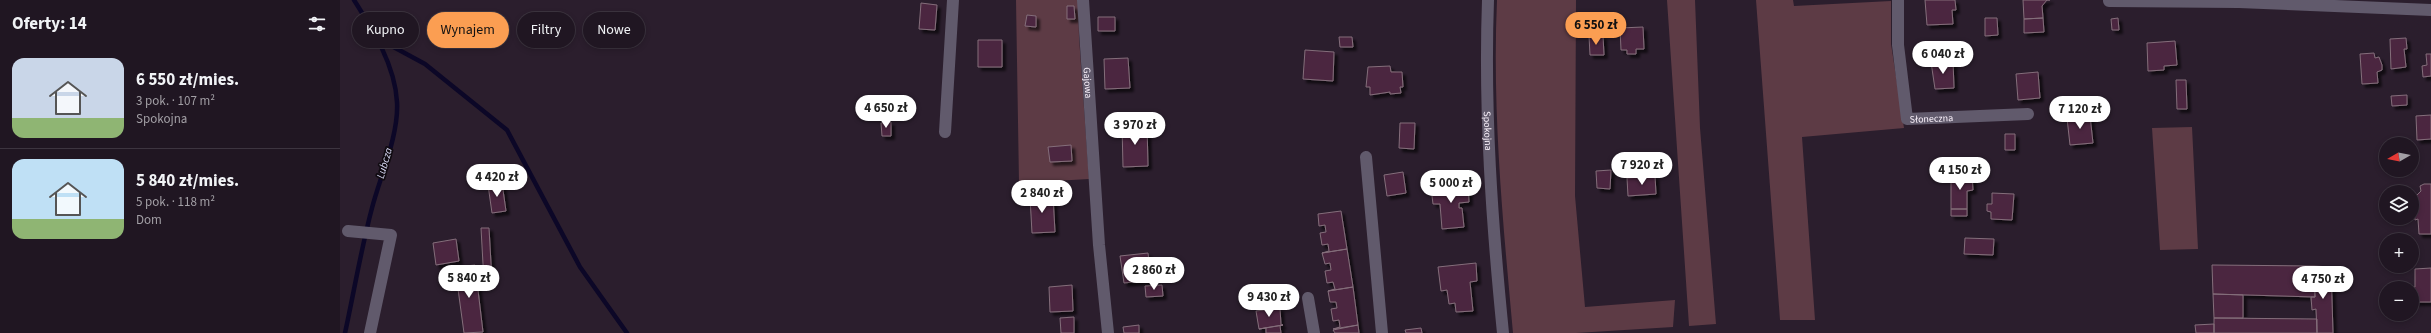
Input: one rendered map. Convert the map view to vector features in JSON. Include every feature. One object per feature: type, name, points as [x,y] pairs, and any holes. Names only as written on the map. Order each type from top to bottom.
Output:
[{"type":"street","points":[[945,132],[953,0]]},
{"type":"street","name":"Gajowa","points":[[1083,0],[1099,245],[1108,333]]},
{"type":"street","name":"Spokojna","points":[[1488,0],[1490,171],[1496,271],[1503,333]]},
{"type":"street","name":"Słoneczna","points":[[1898,0],[1898,45],[1907,119],[2028,114]]},
{"type":"street","points":[[2108,1],[2238,2],[2431,10]]},
{"type":"street","points":[[1366,157],[1382,333]]},
{"type":"street","points":[[348,231],[391,235],[370,333]]},
{"type":"street","points":[[1308,298],[1314,333]]},
{"type":"shaded area","points":[[1016,0],[1078,0],[1079,37],[1089,179],[1019,183]]},
{"type":"shaded area","points":[[1497,0],[1576,0],[1575,196],[1585,307],[1675,300],[1673,327],[1576,333],[1513,333],[1499,167],[1496,83]]},
{"type":"shaded area","points":[[1667,0],[1695,0],[1700,128],[1716,324],[1689,326]]},
{"type":"shaded area","points":[[1756,0],[1793,0],[1794,6],[1891,1],[1891,44],[1904,128],[1802,137],[1815,320],[1780,320]]},
{"type":"shaded area","points":[[2192,127],[2198,249],[2160,250],[2152,128]]},
{"type":"building","points":[[1925,0],[1955,0],[1956,10],[1952,10],[1953,24],[1927,25]]},
{"type":"building","points":[[2023,0],[2047,0],[2042,6],[2043,18],[2024,19]]},
{"type":"building","points":[[921,3],[937,5],[935,30],[919,29]]},
{"type":"building","points":[[1067,6],[1074,6],[1075,19],[1067,19]]},
{"type":"building","points":[[1027,15],[1036,16],[1036,27],[1025,26]]},
{"type":"building","points":[[1098,17],[1115,17],[1115,31],[1098,31]]},
{"type":"building","points":[[1985,18],[1997,18],[1998,35],[1985,36]]},
{"type":"building","points":[[2043,18],[2044,32],[2024,33],[2024,19]]},
{"type":"building","points":[[2118,18],[2119,30],[2112,30],[2111,19]]},
{"type":"building","points":[[1643,27],[1644,49],[1636,49],[1636,54],[1627,54],[1627,50],[1621,50],[1620,28]]},
{"type":"building","points":[[1589,36],[1603,36],[1604,55],[1590,55]]},
{"type":"building","points":[[1339,37],[1352,37],[1353,47],[1340,47]]},
{"type":"building","points":[[2406,38],[2407,49],[2404,49],[2406,67],[2391,69],[2390,39]]},
{"type":"building","points":[[978,40],[1002,40],[1002,67],[978,67]]},
{"type":"building","points":[[2175,41],[2177,65],[2164,66],[2164,70],[2148,71],[2147,43]]},
{"type":"building","points":[[1305,50],[1334,52],[1333,81],[1303,79]]},
{"type":"building","points":[[2374,53],[2375,58],[2379,57],[2382,65],[2382,70],[2377,72],[2378,83],[2362,84],[2360,54]]},
{"type":"building","points":[[2426,54],[2431,54],[2431,76],[2423,77],[2422,66],[2427,65]]},
{"type":"building","points":[[1128,58],[1130,88],[1105,89],[1104,59]]},
{"type":"building","points":[[1953,61],[1954,88],[1935,89],[1931,62]]},
{"type":"building","points":[[1390,66],[1391,72],[1402,72],[1403,87],[1400,87],[1401,93],[1390,94],[1390,92],[1370,95],[1370,87],[1366,87],[1368,67]]},
{"type":"building","points":[[2038,72],[2040,98],[2018,100],[2016,74]]},
{"type":"building","points":[[2176,80],[2186,80],[2187,109],[2177,109]]},
{"type":"building","points":[[2407,95],[2407,105],[2392,106],[2391,96]]},
{"type":"building","points":[[2431,115],[2431,139],[2419,140],[2419,137],[2417,137],[2416,116]]},
{"type":"building","points":[[2090,116],[2093,143],[2070,145],[2067,118]]},
{"type":"building","points":[[891,122],[891,136],[882,136],[881,123]]},
{"type":"building","points":[[1400,123],[1415,123],[1414,149],[1399,148]]},
{"type":"building","points":[[1147,125],[1148,166],[1123,167],[1122,126]]},
{"type":"building","points":[[2005,134],[2015,134],[2015,150],[2005,150]]},
{"type":"building","points":[[1071,145],[1072,161],[1050,162],[1048,147]]},
{"type":"building","points":[[1611,170],[1610,189],[1597,188],[1596,171]]},
{"type":"building","points":[[1403,172],[1406,193],[1387,196],[1384,175]]},
{"type":"building","points":[[1951,175],[1972,175],[1973,190],[1967,191],[1967,209],[1951,209]]},
{"type":"building","points":[[1655,176],[1656,194],[1628,196],[1627,178]]},
{"type":"building","points":[[502,183],[506,211],[492,213],[488,185]]},
{"type":"building","points":[[1468,184],[1469,202],[1459,203],[1459,208],[1462,208],[1464,227],[1442,229],[1440,204],[1433,204],[1431,188]]},
{"type":"building","points":[[2424,184],[2431,184],[2431,234],[2419,234],[2420,186]]},
{"type":"building","points":[[1992,193],[2014,194],[2012,220],[1991,219],[1991,212],[1987,211],[1987,204],[1992,204]]},
{"type":"building","points":[[1053,196],[1055,232],[1032,233],[1030,197]]},
{"type":"building","points":[[1951,209],[1967,209],[1967,216],[1951,216]]},
{"type":"building","points":[[1341,211],[1347,249],[1322,253],[1329,251],[1328,244],[1322,245],[1320,233],[1326,232],[1325,225],[1319,226],[1318,214]]},
{"type":"building","points":[[481,228],[489,228],[492,281],[484,282]]},
{"type":"building","points":[[1965,238],[1994,239],[1993,255],[1964,254]]},
{"type":"building","points":[[456,239],[459,261],[436,265],[433,243]]},
{"type":"building","points":[[1347,249],[1353,287],[1328,291],[1335,289],[1333,282],[1327,283],[1325,271],[1331,270],[1330,263],[1325,264],[1322,253]]},
{"type":"building","points":[[1148,253],[1151,280],[1124,283],[1120,256]]},
{"type":"building","points":[[1476,263],[1477,281],[1470,282],[1473,311],[1456,312],[1455,303],[1449,304],[1447,290],[1441,291],[1438,267]]},
{"type":"building","points":[[475,265],[483,332],[464,333],[455,267]]},
{"type":"building","points":[[2212,265],[2314,266],[2315,297],[2213,294]]},
{"type":"building","points":[[2314,266],[2331,267],[2333,333],[2317,333],[2316,309],[2312,310],[2311,297],[2315,297]]},
{"type":"building","points":[[2431,268],[2431,302],[2419,302],[2419,281],[2415,281],[2415,273],[2419,273],[2419,269]]},
{"type":"building","points":[[1072,285],[1073,311],[1050,312],[1049,287]]},
{"type":"building","points":[[1162,285],[1163,296],[1146,297],[1145,286]]},
{"type":"building","points":[[1353,287],[1358,325],[1333,329],[1340,327],[1339,320],[1333,321],[1331,309],[1337,308],[1336,302],[1330,302],[1328,291]]},
{"type":"building","points":[[2213,294],[2243,295],[2243,318],[2214,318]]},
{"type":"building","points":[[1280,308],[1281,325],[1283,325],[1259,329],[1256,311]]},
{"type":"building","points":[[1074,317],[1074,333],[1061,333],[1060,318]]},
{"type":"building","points":[[2214,318],[2317,319],[2317,333],[2214,333]]},
{"type":"building","points":[[2214,324],[2214,333],[2196,333],[2195,325]]},
{"type":"building","points":[[1139,325],[1139,333],[1124,333],[1123,327]]},
{"type":"building","points":[[1283,325],[1280,326],[1281,333],[1266,333],[1266,328],[1259,329]]},
{"type":"building","points":[[1358,325],[1359,333],[1335,333],[1333,330]]},
{"type":"building","points":[[1421,328],[1422,333],[1406,333],[1405,330]]},
{"type":"waterway","name":"Lubcza","points":[[345,333],[368,223],[392,142],[397,115],[395,88],[388,61],[354,0]]},
{"type":"waterway","points":[[395,48],[425,64],[507,130],[580,267],[627,333]]}]
